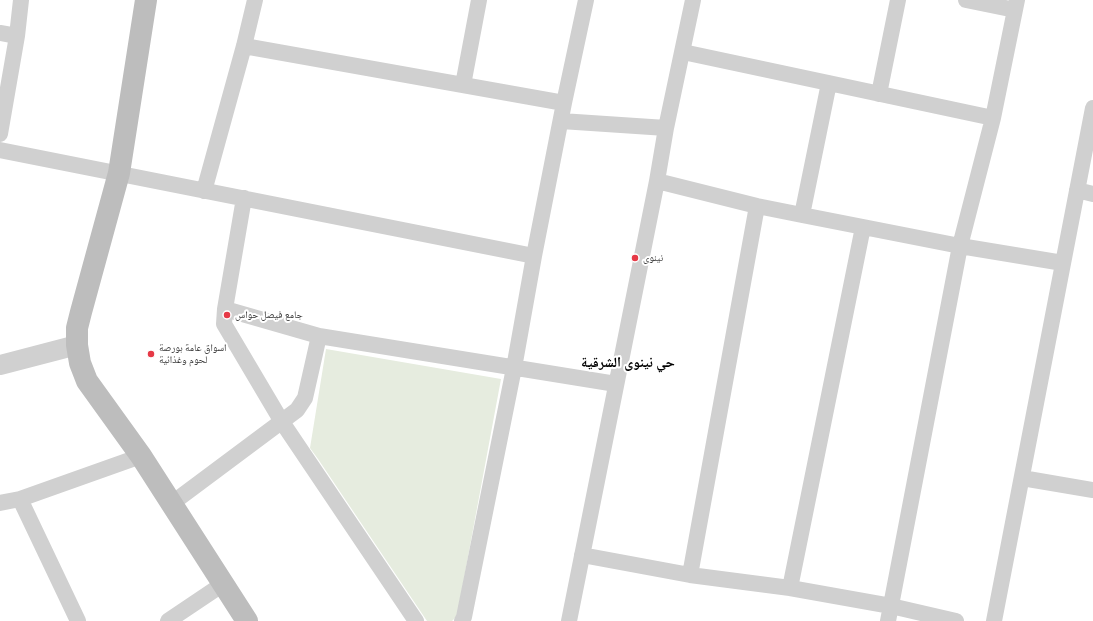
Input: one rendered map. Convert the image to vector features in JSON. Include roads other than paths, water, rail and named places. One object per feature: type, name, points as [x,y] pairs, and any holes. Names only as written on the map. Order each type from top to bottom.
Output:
[{"type":"main road","points":[[146,0],[118,173],[77,328],[77,346],[80,363],[87,381],[141,456],[247,621]]},
{"type":"street","points":[[0,134],[22,0]]},
{"type":"street","points":[[204,191],[244,46],[255,0]]},
{"type":"street","points":[[463,85],[480,0]]},
{"type":"street","points":[[462,621],[514,368],[534,256],[586,0]]},
{"type":"street","points":[[569,621],[657,181],[666,128],[693,0]]},
{"type":"street","points":[[879,94],[898,0]]},
{"type":"street","points":[[889,613],[960,246],[993,118],[1016,5],[966,0]]},
{"type":"street","points":[[0,33],[17,36]]},
{"type":"street","points":[[244,46],[564,103]]},
{"type":"street","points":[[682,52],[993,118]]},
{"type":"street","points":[[802,215],[829,83]]},
{"type":"street","points":[[994,621],[1093,108]]},
{"type":"street","points":[[561,121],[666,128]]},
{"type":"street","points":[[0,150],[534,256]]},
{"type":"street","points":[[657,181],[757,206],[802,215],[960,246],[1063,262]]},
{"type":"street","points":[[1077,190],[1093,194]]},
{"type":"street","points":[[244,198],[225,309],[224,324],[282,422],[416,621]]},
{"type":"street","points":[[690,575],[757,206]]},
{"type":"street","points":[[790,588],[863,227]]},
{"type":"street","points":[[225,309],[319,336],[616,384]]},
{"type":"street","points":[[171,504],[297,410],[305,398],[319,336]]},
{"type":"street","points":[[0,366],[77,346]]},
{"type":"street","points":[[0,503],[20,498],[141,456]]},
{"type":"street","points":[[1022,478],[1093,490]]},
{"type":"street","points":[[20,498],[78,621]]},
{"type":"street","points":[[582,555],[690,575],[790,588],[889,613],[956,621]]},
{"type":"street","points":[[168,621],[223,584]]},
{"type":"place","name":"نينوى","points":[[635,258]]},
{"type":"place","name":"جامع فيصل حواس","points":[[227,315]]},
{"type":"place","name":"اسواق عامة بورصة لحوم وغذائية","points":[[151,354]]},
{"type":"district","name":"حي نينوى الشرقية","points":[[628,363]]}]
